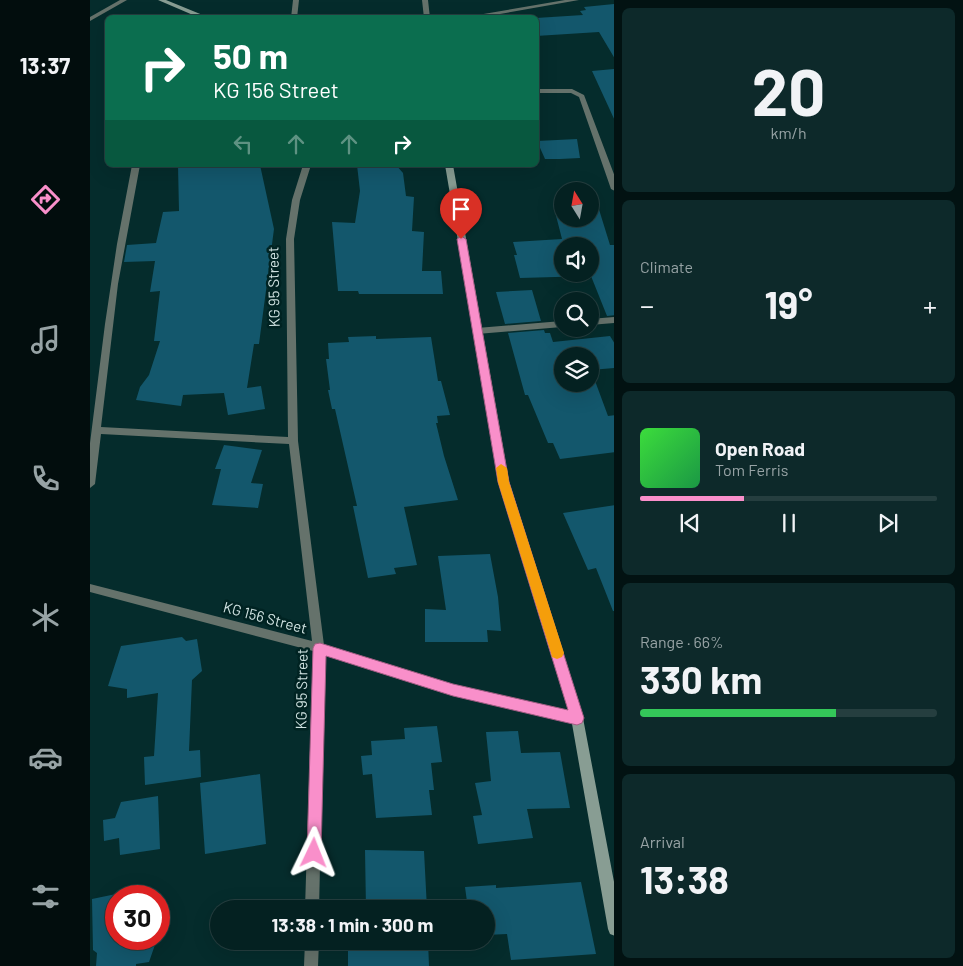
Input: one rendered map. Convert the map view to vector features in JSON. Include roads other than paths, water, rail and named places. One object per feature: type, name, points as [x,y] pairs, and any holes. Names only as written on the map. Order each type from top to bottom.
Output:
[{"type":"street","points":[[90,19],[124,0]]},
{"type":"street","points":[[162,0],[200,15]]},
{"type":"street","points":[[294,15],[296,0]]},
{"type":"street","points":[[425,0],[427,15]]},
{"type":"street","points":[[482,15],[576,0]]},
{"type":"street","points":[[539,91],[572,91],[582,96],[614,189]]},
{"type":"street","points":[[90,484],[110,300],[126,207],[136,167]]},
{"type":"street","name":"KG 95 Street","points":[[306,167],[296,200],[290,239],[293,441],[320,648],[312,900]]},
{"type":"street","points":[[449,167],[504,482],[577,718],[614,929]]},
{"type":"street","points":[[599,321],[614,320]]},
{"type":"street","points":[[477,331],[554,325]]},
{"type":"street","points":[[96,430],[293,441]]},
{"type":"street","name":"KG 156 Street","points":[[90,588],[320,648],[453,690],[577,718]]},
{"type":"street","points":[[311,966],[312,950]]}]
